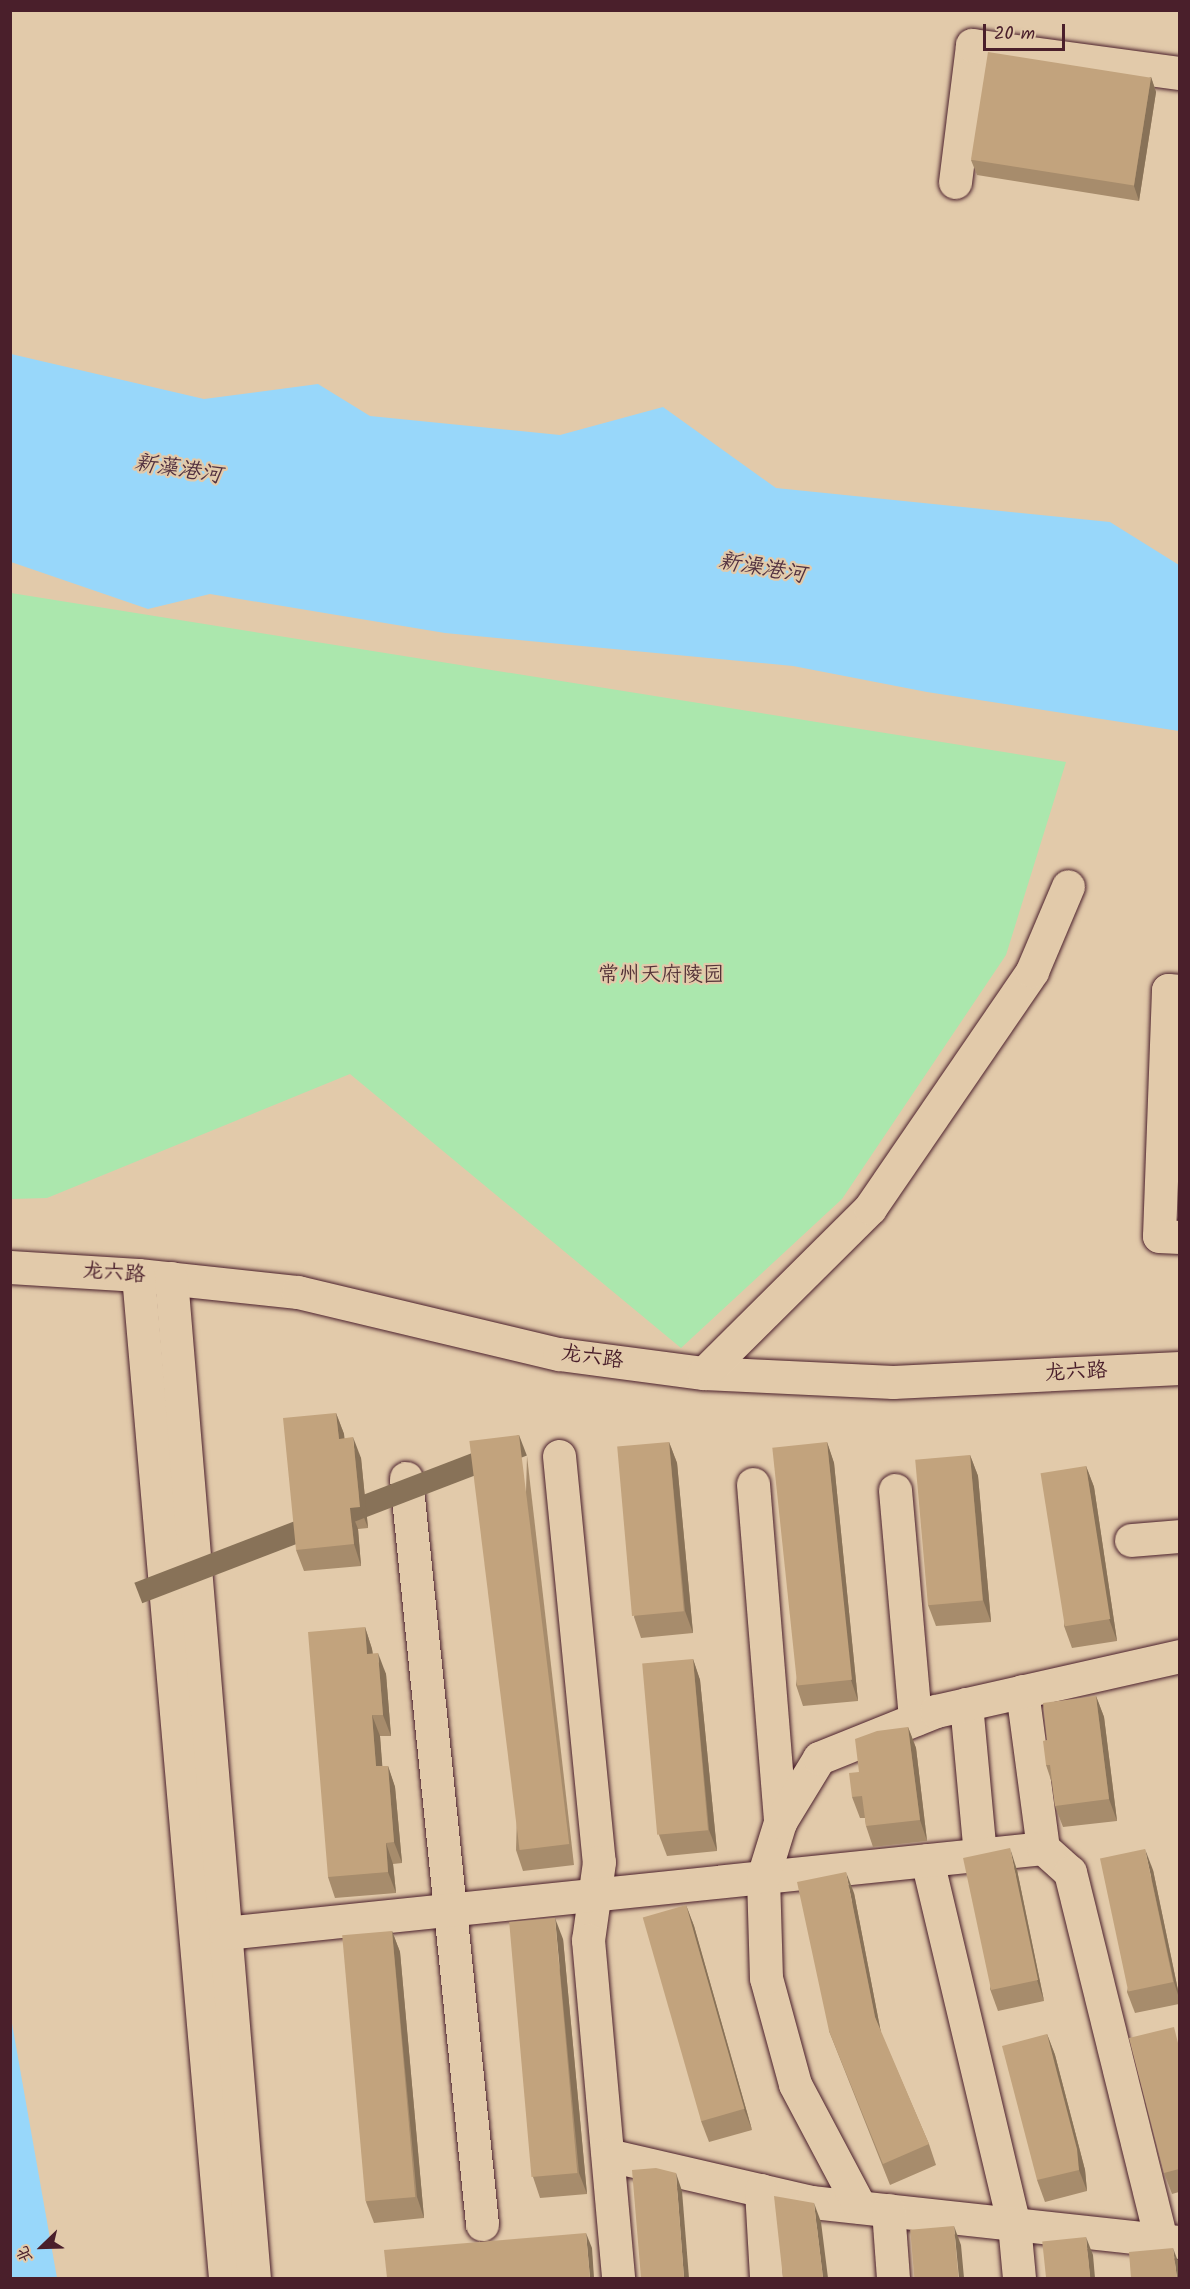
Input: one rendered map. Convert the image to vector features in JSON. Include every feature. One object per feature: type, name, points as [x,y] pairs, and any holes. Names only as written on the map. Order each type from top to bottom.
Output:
[{"type":"street","points":[[955,183],[972,45],[1179,73]]},
{"type":"street","points":[[704,1373],[870,1208],[1032,971],[1068,886]]},
{"type":"street","points":[[1179,991],[1168,990],[1172,1086],[1170,1161],[1158,1236],[1179,1237]]},
{"type":"street","name":"龙六路","points":[[10,1268],[138,1275],[298,1292],[559,1354],[704,1373],[893,1382],[1179,1368]]},
{"type":"street","points":[[138,1275],[225,2278]]},
{"type":"street","points":[[171,1278],[254,2278]]},
{"type":"street","points":[[559,1456],[599,1862],[588,1940],[618,2278]]},
{"type":"street","points":[[406,1478],[482,2224]]},
{"type":"street","points":[[753,1484],[780,1822]]},
{"type":"street","points":[[895,1490],[915,1719]]},
{"type":"street","points":[[1131,1540],[1179,1536]]},
{"type":"street","points":[[893,2278],[874,2209],[795,2084],[766,1978],[763,1877],[780,1822],[819,1758],[936,1710],[1179,1656]]},
{"type":"street","points":[[608,2155],[811,2202],[1170,2241],[1070,1872],[1043,1848],[1022,1691]]},
{"type":"street","points":[[966,1704],[980,1855]]},
{"type":"street","points":[[225,1933],[1043,1848]]},
{"type":"street","points":[[927,1860],[1014,2224],[1019,2278]]},
{"type":"street","points":[[761,2190],[766,2278]]},
{"type":"green space","name":"常州天府陵园","points":[[10,593],[1066,762],[1006,955],[842,1199],[681,1348],[350,1074],[47,1198],[11,1199]]},
{"type":"water","points":[[11,354],[204,399],[318,384],[370,416],[560,435],[663,407],[776,488],[1110,522],[1179,565],[1179,731],[927,692],[793,666],[445,633],[210,594],[148,609],[11,562]]},
{"type":"water","points":[[11,2018],[57,2278],[11,2278]]},
{"type":"building","points":[[988,52],[1151,78],[1134,185],[971,160]]},
{"type":"building","points":[[336,1413],[339,1439],[353,1437],[360,1507],[350,1508],[354,1544],[296,1550],[283,1418]]},
{"type":"building","points":[[519,1435],[569,1844],[520,1850],[469,1441]]},
{"type":"building","points":[[669,1442],[684,1611],[632,1616],[617,1447]]},
{"type":"building","points":[[827,1442],[852,1680],[797,1685],[772,1448]]},
{"type":"building","points":[[970,1455],[983,1600],[928,1605],[915,1460]]},
{"type":"building","points":[[1086,1466],[1110,1619],[1065,1626],[1041,1473]]},
{"type":"building","points":[[365,1627],[367,1654],[378,1653],[383,1715],[372,1715],[376,1766],[388,1766],[394,1842],[386,1843],[388,1872],[328,1877],[308,1632]]},
{"type":"building","points":[[693,1659],[708,1830],[657,1835],[642,1663]]},
{"type":"building","points":[[1096,1696],[1109,1799],[1055,1806],[1050,1765],[1046,1765],[1043,1741],[1047,1740],[1043,1703]]},
{"type":"building","points":[[908,1727],[920,1820],[866,1826],[862,1796],[852,1797],[849,1773],[859,1772],[855,1739],[877,1731]]},
{"type":"building","points":[[1010,1848],[1038,1980],[991,1990],[963,1858]]},
{"type":"building","points":[[1145,1849],[1173,1982],[1128,1992],[1100,1859]]},
{"type":"building","points":[[846,1872],[875,2017],[929,2144],[883,2164],[829,2031],[797,1882]]},
{"type":"building","points":[[686,1905],[744,2109],[701,2121],[643,1917]]},
{"type":"building","points":[[555,1918],[577,2173],[531,2177],[509,1922]]},
{"type":"building","points":[[392,1931],[415,2197],[365,2201],[342,1935]]},
{"type":"building","points":[[1174,2027],[1179,2047],[1179,2169],[1164,2173],[1129,2038]]},
{"type":"building","points":[[1047,2034],[1077,2149],[1079,2170],[1037,2180],[1002,2046]]},
{"type":"building","points":[[656,2168],[676,2173],[684,2278],[641,2278],[632,2170]]},
{"type":"building","points":[[774,2196],[814,2203],[823,2278],[783,2278]]},
{"type":"building","points":[[954,2226],[959,2278],[914,2278],[910,2230]]},
{"type":"building","points":[[586,2233],[590,2278],[387,2278],[384,2250]]},
{"type":"building","points":[[1086,2237],[1090,2278],[1046,2278],[1042,2242]]},
{"type":"building","points":[[1173,2248],[1177,2278],[1131,2278],[1129,2252]]},
{"type":"water label","name":"新藻港河","points":[[178,470]]},
{"type":"water label","name":"新澡港河","points":[[762,569]]}]
